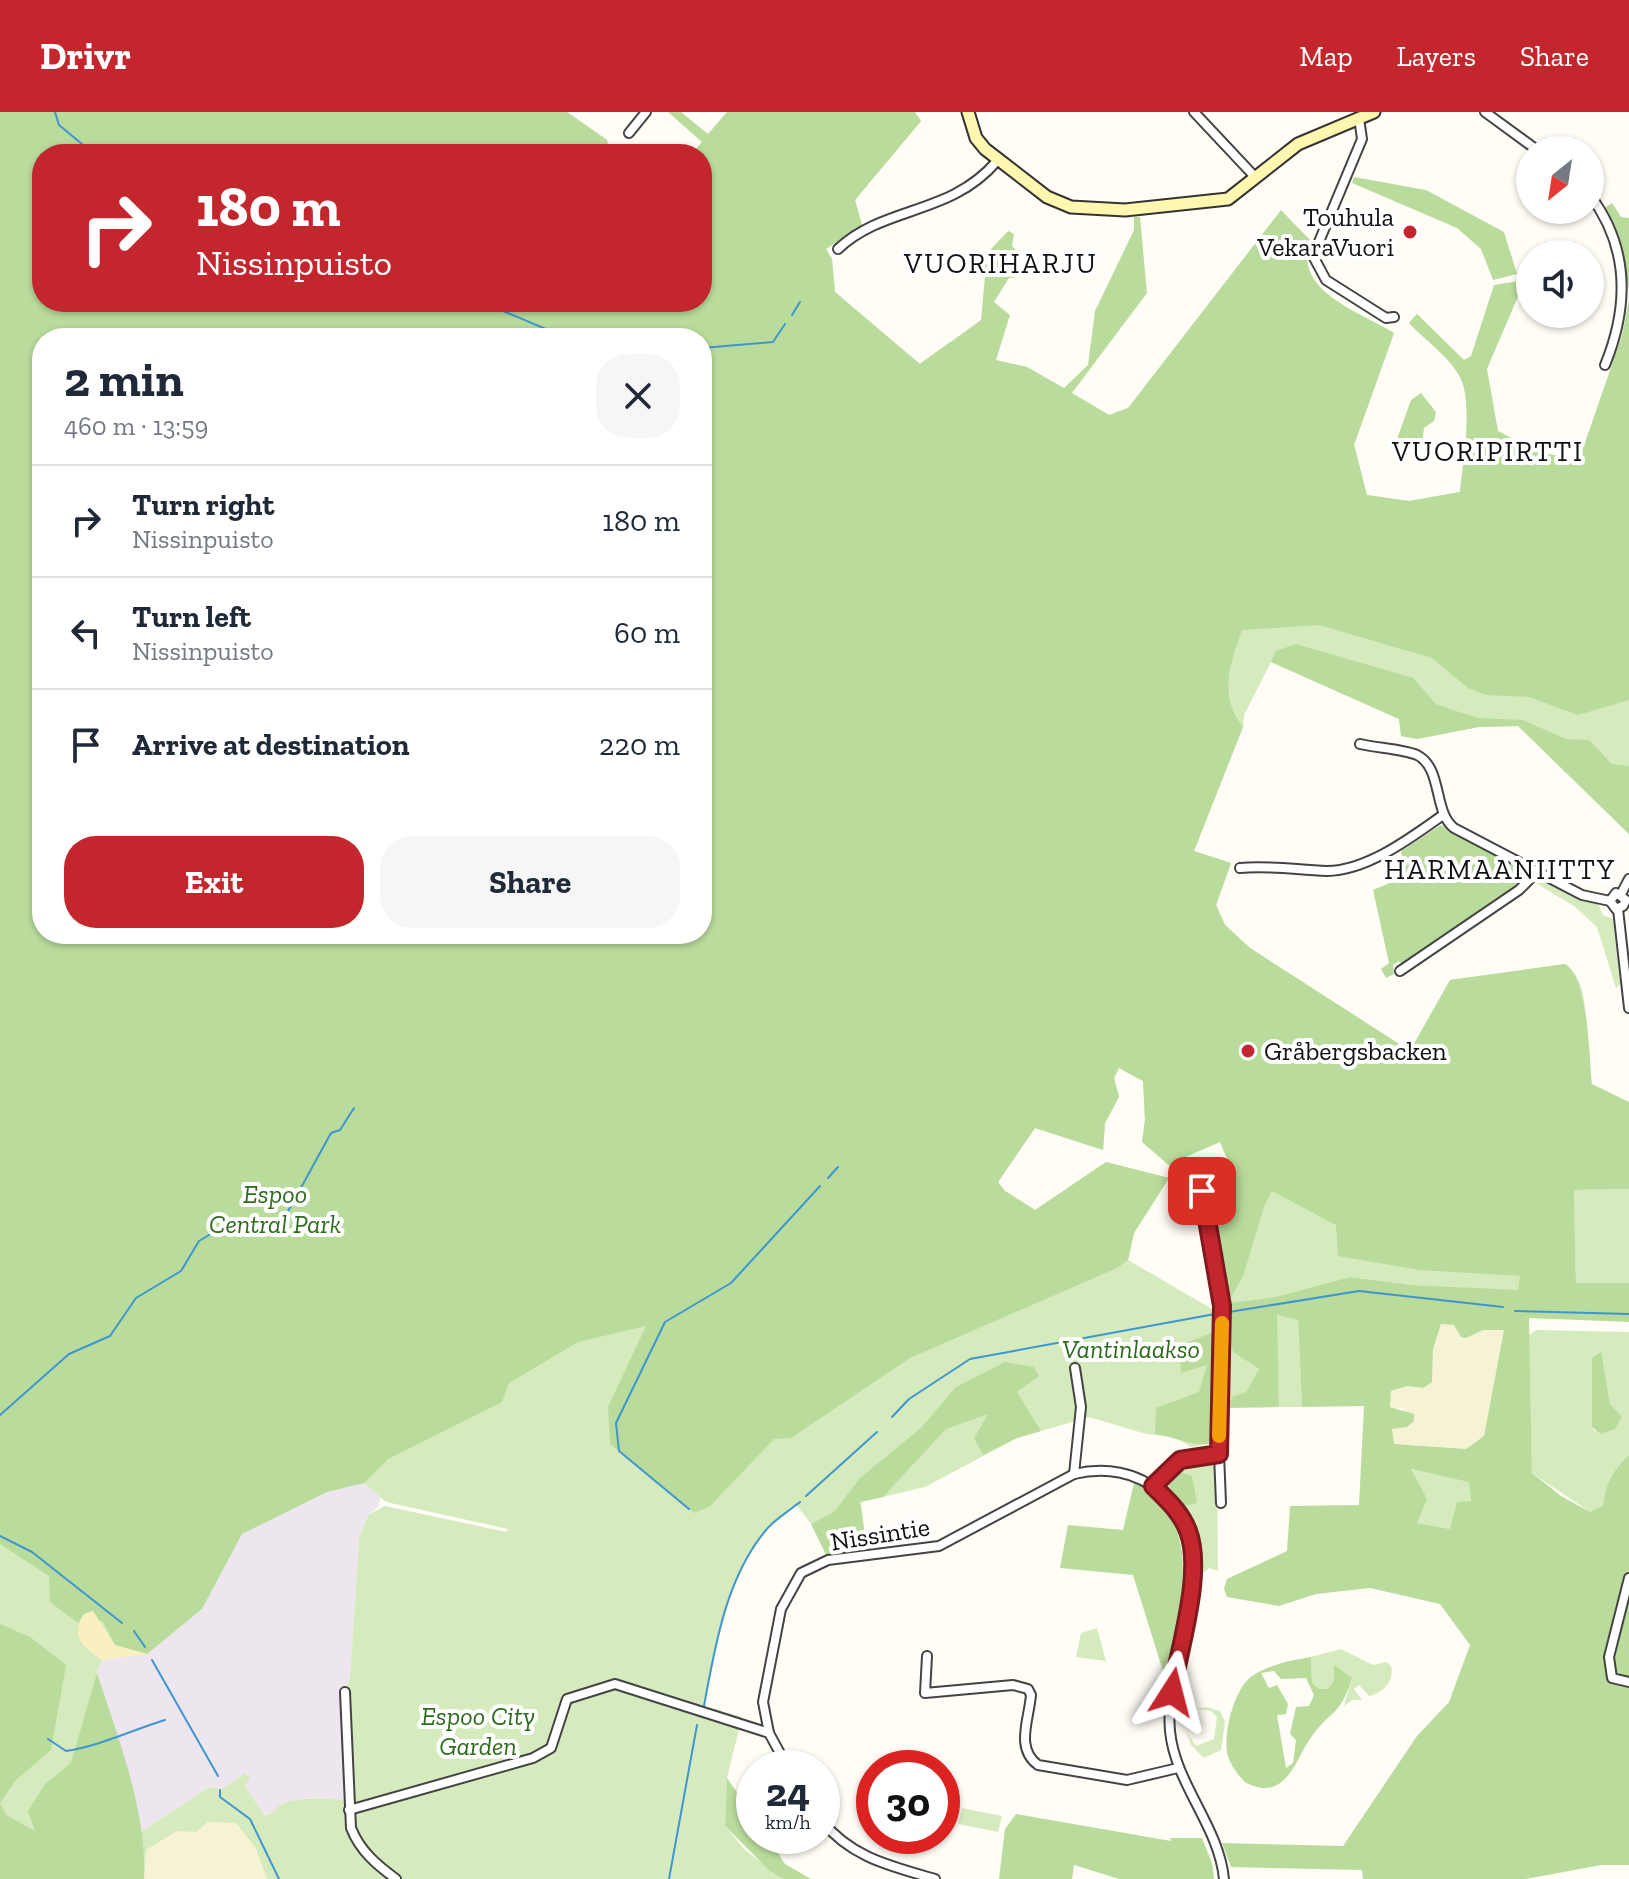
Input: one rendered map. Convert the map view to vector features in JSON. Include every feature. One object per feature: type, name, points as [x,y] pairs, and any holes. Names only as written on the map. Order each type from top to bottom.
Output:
[{"type":"street","points":[[629,133],[646,112]]},
{"type":"street","points":[[968,112],[976,138],[997,161],[1047,197],[1071,207],[1125,210],[1220,202],[1298,144],[1374,112]]},
{"type":"street","points":[[1194,112],[1256,178]]},
{"type":"street","points":[[1485,112],[1519,136]]},
{"type":"street","points":[[1495,112],[1510,129]]},
{"type":"street","points":[[1359,118],[1362,139],[1313,256],[1326,280],[1386,318],[1394,317]]},
{"type":"street","points":[[838,249],[870,226],[950,199],[986,175],[997,161]]},
{"type":"street","points":[[1604,218],[1618,241],[1626,285],[1624,319],[1605,365]]},
{"type":"street","points":[[1360,744],[1415,754],[1423,759],[1435,784],[1443,815],[1454,828],[1582,895],[1610,901],[1618,909],[1629,1008]]},
{"type":"street","points":[[1240,868],[1262,866],[1330,871],[1350,866],[1408,843],[1443,815]]},
{"type":"street","points":[[1400,971],[1519,890],[1539,870]]},
{"type":"street","points":[[1621,894],[1629,879]]},
{"type":"street","points":[[1610,901],[1614,894],[1621,894]]},
{"type":"street","points":[[1618,909],[1626,902],[1621,894]]},
{"type":"street","points":[[1177,1175],[1202,1191],[1222,1306],[1221,1503]]},
{"type":"street","points":[[1074,1474],[1081,1407],[1075,1368]]},
{"type":"street","points":[[1219,1454],[1180,1460],[1153,1486],[1179,1514],[1192,1545],[1192,1578],[1170,1715],[1178,1768],[1217,1851],[1224,1879]]},
{"type":"street","name":"Nissintie","points":[[778,1750],[769,1733],[763,1702],[771,1648],[785,1597],[801,1573],[828,1560],[939,1546],[1074,1474],[1088,1470],[1121,1473],[1153,1486]]},
{"type":"street","points":[[1629,1578],[1609,1657],[1612,1678],[1629,1682]]},
{"type":"street","points":[[927,1656],[925,1693],[1013,1685],[1028,1689],[1031,1695],[1024,1745],[1029,1759],[1038,1765],[1127,1780],[1178,1768]]},
{"type":"street","points":[[349,1810],[533,1758],[551,1748],[567,1699],[615,1684],[769,1733]]},
{"type":"street","points":[[345,1692],[349,1810],[356,1842],[396,1879]]},
{"type":"street","points":[[840,1841],[871,1860],[935,1879]]},
{"type":"shaded area","points":[[1441,1324],[1455,1325],[1466,1338],[1483,1330],[1504,1330],[1484,1436],[1466,1449],[1394,1444],[1392,1429],[1405,1409],[1390,1407],[1388,1397],[1391,1391],[1407,1386],[1423,1388],[1431,1382],[1433,1349]]},
{"type":"shaded area","points":[[364,1483],[380,1497],[379,1506],[368,1515],[359,1540],[350,1678],[345,1692],[349,1800],[310,1798],[284,1803],[274,1813],[264,1815],[245,1786],[246,1773],[222,1789],[209,1787],[141,1832],[97,1673],[102,1660],[147,1654],[202,1609],[242,1534],[327,1492]]},
{"type":"shaded area","points":[[208,1822],[236,1823],[255,1847],[267,1879],[144,1879],[145,1850],[177,1830],[196,1832]]},
{"type":"green space","name":"Espoo Central Park","points":[[0,112],[567,112],[607,140],[608,144],[32,144],[32,312],[712,312],[712,144],[700,144],[727,112],[915,112],[921,121],[855,200],[862,225],[826,249],[832,259],[835,292],[919,364],[950,342],[964,354],[1027,367],[1109,415],[1128,408],[1169,358],[1302,234],[1310,240],[1307,258],[1310,273],[1319,286],[1347,307],[1394,333],[1354,445],[1367,495],[1409,501],[1460,492],[1466,435],[1465,390],[1461,379],[1445,357],[1409,323],[1417,314],[1488,384],[1498,431],[1538,452],[1579,460],[1622,336],[1629,300],[1629,834],[1518,726],[1479,727],[1417,739],[1401,736],[1399,719],[1271,662],[1244,715],[1243,727],[1194,851],[1231,863],[1216,905],[1225,925],[1250,948],[1410,1051],[1450,980],[1565,964],[1572,970],[1581,987],[1588,1036],[1421,1269],[1521,1276],[1518,1291],[1412,1285],[1350,1277],[1275,1297],[1227,1303],[1202,1186],[1231,1169],[1220,1142],[1176,1161],[1171,1167],[1142,1142],[1145,1120],[1143,1081],[1119,1068],[1114,1078],[1119,1097],[1105,1123],[1103,1150],[1035,1128],[998,1182],[1005,1191],[1035,1210],[1106,1162],[1169,1178],[1134,1233],[1128,1260],[1219,1313],[1216,1443],[1191,1447],[1175,1437],[1146,1434],[1089,1417],[1017,1438],[925,1487],[861,1502],[867,1552],[827,1557],[817,1531],[796,1505],[770,1526],[753,1548],[732,1591],[718,1637],[704,1706],[742,1717],[727,1778],[725,1826],[736,1839],[736,1854],[750,1854],[784,1879],[267,1879],[255,1847],[236,1823],[208,1822],[196,1832],[177,1831],[146,1850],[144,1879],[0,1879]],"holes":[[[364,1483],[386,1502],[508,1529],[506,1532],[385,1506],[368,1515],[359,1539],[350,1678],[345,1692],[348,1800],[300,1799],[264,1815],[245,1786],[250,1777],[245,1773],[222,1789],[209,1787],[141,1832],[120,1743],[97,1673],[102,1660],[147,1654],[202,1609],[242,1534],[327,1492]]]},
{"type":"green space","name":"Espoo Central Park","points":[[0,112],[567,112],[607,140],[608,144],[32,144],[32,312],[712,312],[712,144],[700,144],[702,142],[668,112],[681,112],[708,134],[727,112],[915,112],[921,121],[855,200],[862,225],[826,249],[832,259],[835,292],[920,364],[981,320],[985,276],[975,275],[976,265],[1008,231],[1014,234],[1012,246],[1020,254],[1014,278],[1009,278],[994,302],[1010,315],[996,360],[1027,367],[1064,388],[1088,365],[1095,311],[1134,230],[1134,217],[1140,217],[1147,293],[1072,393],[1109,415],[1128,408],[1281,210],[1310,240],[1307,258],[1310,273],[1319,286],[1347,307],[1394,333],[1354,445],[1367,495],[1409,501],[1460,492],[1466,435],[1465,390],[1461,379],[1445,357],[1409,323],[1417,314],[1464,360],[1471,356],[1494,285],[1516,281],[1516,301],[1487,369],[1498,431],[1538,452],[1579,460],[1622,336],[1629,300],[1629,700],[1578,715],[1529,697],[1486,695],[1468,688],[1432,658],[1319,625],[1242,630],[1230,667],[1229,692],[1235,715],[1243,727],[1194,851],[1231,863],[1216,905],[1225,925],[1250,948],[1410,1051],[1450,980],[1565,964],[1579,985],[1592,1084],[1629,1102],[1629,1189],[1574,1190],[1576,1283],[1629,1283],[1629,1322],[1529,1318],[1532,1473],[1561,1496],[1590,1512],[1603,1506],[1611,1478],[1629,1455],[1629,1865],[1601,1865],[1526,1879],[1363,1879],[1362,1870],[1231,1867],[1222,1843],[1343,1846],[1417,1736],[1449,1702],[1470,1645],[1440,1604],[1370,1588],[1316,1594],[1279,1606],[1227,1597],[1224,1589],[1227,1579],[1287,1551],[1290,1506],[1359,1505],[1364,1406],[1302,1407],[1298,1320],[1277,1315],[1279,1407],[1227,1408],[1233,1396],[1246,1392],[1259,1369],[1233,1352],[1226,1327],[1227,1303],[1213,1227],[1202,1186],[1231,1168],[1220,1142],[1176,1161],[1171,1167],[1142,1142],[1145,1120],[1143,1081],[1119,1068],[1114,1078],[1119,1097],[1105,1123],[1103,1150],[1035,1128],[998,1182],[1005,1191],[1035,1210],[1106,1162],[1169,1178],[1134,1233],[1128,1260],[1117,1268],[910,1358],[791,1438],[774,1439],[710,1506],[694,1513],[610,1444],[608,1407],[646,1326],[578,1342],[509,1383],[502,1402],[388,1459],[364,1483],[327,1492],[242,1534],[202,1609],[147,1654],[115,1645],[103,1622],[84,1614],[78,1623],[50,1602],[49,1576],[0,1544]],"holes":[[[1272,1191],[1336,1225],[1338,1256],[1420,1270],[1520,1276],[1518,1290],[1412,1285],[1350,1277],[1275,1297],[1228,1303],[1243,1276],[1265,1204]],[[1441,1324],[1454,1325],[1461,1337],[1466,1338],[1483,1330],[1504,1330],[1484,1436],[1466,1449],[1394,1444],[1392,1429],[1407,1427],[1414,1421],[1414,1414],[1390,1407],[1391,1391],[1407,1386],[1423,1388],[1432,1382],[1433,1349]],[[1411,1469],[1469,1482],[1471,1501],[1457,1502],[1450,1529],[1417,1523],[1427,1499]]]},
{"type":"green space","points":[[1354,177],[1426,190],[1504,232],[1516,274],[1493,280],[1481,249],[1457,228],[1352,183]]},
{"type":"green space","points":[[1612,203],[1621,217],[1629,218],[1629,289],[1618,237],[1604,208]]},
{"type":"green space","points":[[1421,393],[1436,412],[1434,421],[1424,428],[1422,442],[1397,439],[1411,400]]},
{"type":"green space","points":[[1296,644],[1413,678],[1436,704],[1459,712],[1479,718],[1523,720],[1566,739],[1589,740],[1612,764],[1629,766],[1629,834],[1518,726],[1479,727],[1417,739],[1401,736],[1399,719],[1271,662],[1276,651]]},
{"type":"green space","points":[[1441,825],[1524,867],[1529,872],[1528,878],[1403,965],[1399,961],[1393,965],[1394,974],[1386,978],[1381,969],[1389,963],[1373,890],[1406,876],[1401,851]]},
{"type":"green space","points":[[1540,877],[1598,904],[1603,915],[1613,919],[1620,984],[1616,988],[1597,927],[1574,906],[1534,882]]},
{"type":"green space","points":[[1629,1189],[1629,1283],[1576,1284],[1574,1190]]},
{"type":"green space","points":[[1276,1315],[1298,1319],[1302,1407],[1279,1407]]},
{"type":"green space","points":[[1226,1327],[1233,1352],[1259,1369],[1246,1392],[1233,1396],[1227,1408]]},
{"type":"green space","points":[[1218,1330],[1216,1443],[1191,1443],[1155,1434],[1156,1408],[1199,1392],[1207,1365],[1181,1373],[1179,1346]]},
{"type":"green space","points":[[1536,1330],[1629,1332],[1629,1455],[1611,1478],[1603,1507],[1590,1512],[1532,1473],[1529,1335]],"holes":[[[1600,1351],[1610,1404],[1595,1432],[1592,1427],[1592,1358]]]},
{"type":"green space","points":[[1601,1351],[1610,1404],[1622,1417],[1615,1429],[1601,1434],[1592,1427],[1592,1358]]},
{"type":"green space","points":[[1005,1362],[1034,1367],[1039,1376],[1017,1392],[1041,1431],[1017,1438],[983,1455],[974,1438],[988,1414],[946,1429],[883,1497],[860,1502],[867,1552],[827,1557],[811,1524],[834,1512],[860,1478],[921,1428],[956,1387]]},
{"type":"green space","points":[[1206,1458],[1217,1465],[1218,1571],[1209,1568],[1197,1579],[1195,1604],[1190,1604],[1195,1548],[1188,1522],[1162,1483],[1174,1468]]},
{"type":"green space","points":[[1410,1469],[1469,1481],[1471,1502],[1450,1529],[1416,1523]]},
{"type":"green space","points":[[1180,1472],[1192,1476],[1197,1503],[1183,1506],[1169,1486],[1169,1479]]},
{"type":"green space","points":[[1134,1483],[1157,1500],[1172,1520],[1180,1542],[1182,1593],[1168,1671],[1163,1671],[1133,1575],[1060,1568],[1068,1525],[1123,1530]]},
{"type":"green space","points":[[0,1624],[30,1637],[66,1665],[51,1750],[16,1780],[0,1803]]},
{"type":"green space","points":[[1097,1628],[1106,1661],[1076,1657],[1081,1633]]},
{"type":"green space","points":[[1341,1649],[1373,1665],[1386,1662],[1391,1666],[1391,1677],[1386,1686],[1369,1696],[1359,1685],[1354,1689],[1362,1700],[1352,1700],[1344,1706],[1352,1678],[1334,1667],[1334,1680],[1328,1689],[1319,1689],[1312,1683],[1311,1657]]},
{"type":"green space","points":[[1311,1657],[1312,1683],[1319,1689],[1328,1689],[1334,1680],[1334,1665],[1352,1678],[1348,1691],[1304,1748],[1287,1777],[1271,1787],[1260,1788],[1246,1783],[1232,1765],[1226,1743],[1229,1722],[1240,1690],[1258,1672],[1288,1661]],"holes":[[[1274,1671],[1281,1679],[1306,1678],[1314,1695],[1309,1706],[1296,1707],[1290,1734],[1296,1740],[1293,1763],[1286,1768],[1277,1715],[1286,1714],[1288,1704],[1277,1685],[1269,1688],[1261,1673]]]},
{"type":"green space","points":[[97,1673],[136,1801],[144,1853],[144,1879],[0,1879],[0,1803],[6,1815],[35,1831],[28,1811],[45,1784],[71,1763]]},
{"type":"green space","points":[[1206,1707],[1220,1711],[1225,1722],[1221,1750],[1204,1758],[1191,1745],[1187,1733],[1196,1746],[1214,1739],[1217,1717],[1211,1711],[1196,1709]]},
{"type":"green space","points":[[727,1778],[736,1791],[736,1837],[725,1826]]},
{"type":"green space","points":[[962,1808],[1002,1816],[998,1832],[960,1824]]},
{"type":"green space","points":[[1016,1814],[1171,1841],[1170,1838],[1202,1838],[1212,1863],[1214,1879],[1119,1879],[1074,1865],[1072,1879],[999,1879],[1005,1829]]},
{"type":"green space","points":[[753,1854],[779,1854],[785,1864],[811,1879],[784,1879],[770,1871]]},
{"type":"sand","points":[[93,1611],[115,1645],[147,1654],[102,1660],[89,1651],[81,1641],[78,1629],[84,1614]]},
{"type":"waterway","points":[[55,112],[59,125],[82,144]]},
{"type":"waterway","points":[[792,315],[800,302]]},
{"type":"waterway","points":[[506,312],[543,328]]},
{"type":"waterway","points":[[712,347],[773,342],[785,324]]},
{"type":"waterway","points":[[0,1415],[69,1354],[110,1336],[136,1298],[181,1271],[199,1241],[229,1223],[281,1224],[331,1133],[340,1130],[354,1108]]},
{"type":"waterway","points":[[828,1178],[838,1167]]},
{"type":"waterway","points":[[689,1509],[619,1451],[616,1423],[665,1322],[731,1283],[820,1186]]},
{"type":"waterway","points":[[1229,1312],[1359,1291],[1503,1307]]},
{"type":"waterway","points":[[1515,1311],[1629,1314]]},
{"type":"waterway","points":[[892,1417],[909,1399],[970,1359],[1215,1314]]},
{"type":"waterway","points":[[806,1496],[877,1432]]},
{"type":"waterway","points":[[704,1706],[724,1614],[741,1569],[766,1530],[800,1502]]},
{"type":"waterway","points":[[0,1536],[32,1552],[122,1623]]},
{"type":"waterway","points":[[134,1631],[145,1647]]},
{"type":"waterway","points":[[152,1660],[218,1776]]},
{"type":"waterway","points":[[48,1739],[66,1751],[79,1749],[165,1720]]},
{"type":"waterway","points":[[669,1879],[697,1725]]},
{"type":"waterway","points":[[220,1790],[220,1797],[250,1819],[279,1879]]},
{"type":"slow traffic","points":[[1219,1436],[1222,1323]]},
{"type":"place","name":"Touhula VekaraVuori","points":[[1410,232]]},
{"type":"place","name":"Gråbergsbacken","points":[[1248,1051]]},
{"type":"district","name":"VUORIHARJU","points":[[1001,263]]},
{"type":"district","name":"VUORIPIRTTI","points":[[1488,451]]},
{"type":"district","name":"HARMAANIITTY","points":[[1500,869]]},
{"type":"route","points":[[1172,1692],[1192,1578],[1192,1545],[1179,1514],[1153,1486],[1180,1460],[1219,1454],[1222,1306],[1202,1191]]},
{"type":"park label","name":"Vantinlaakso","points":[[1131,1349]]},
{"type":"park label","name":"Espoo City Garden","points":[[478,1731]]}]
